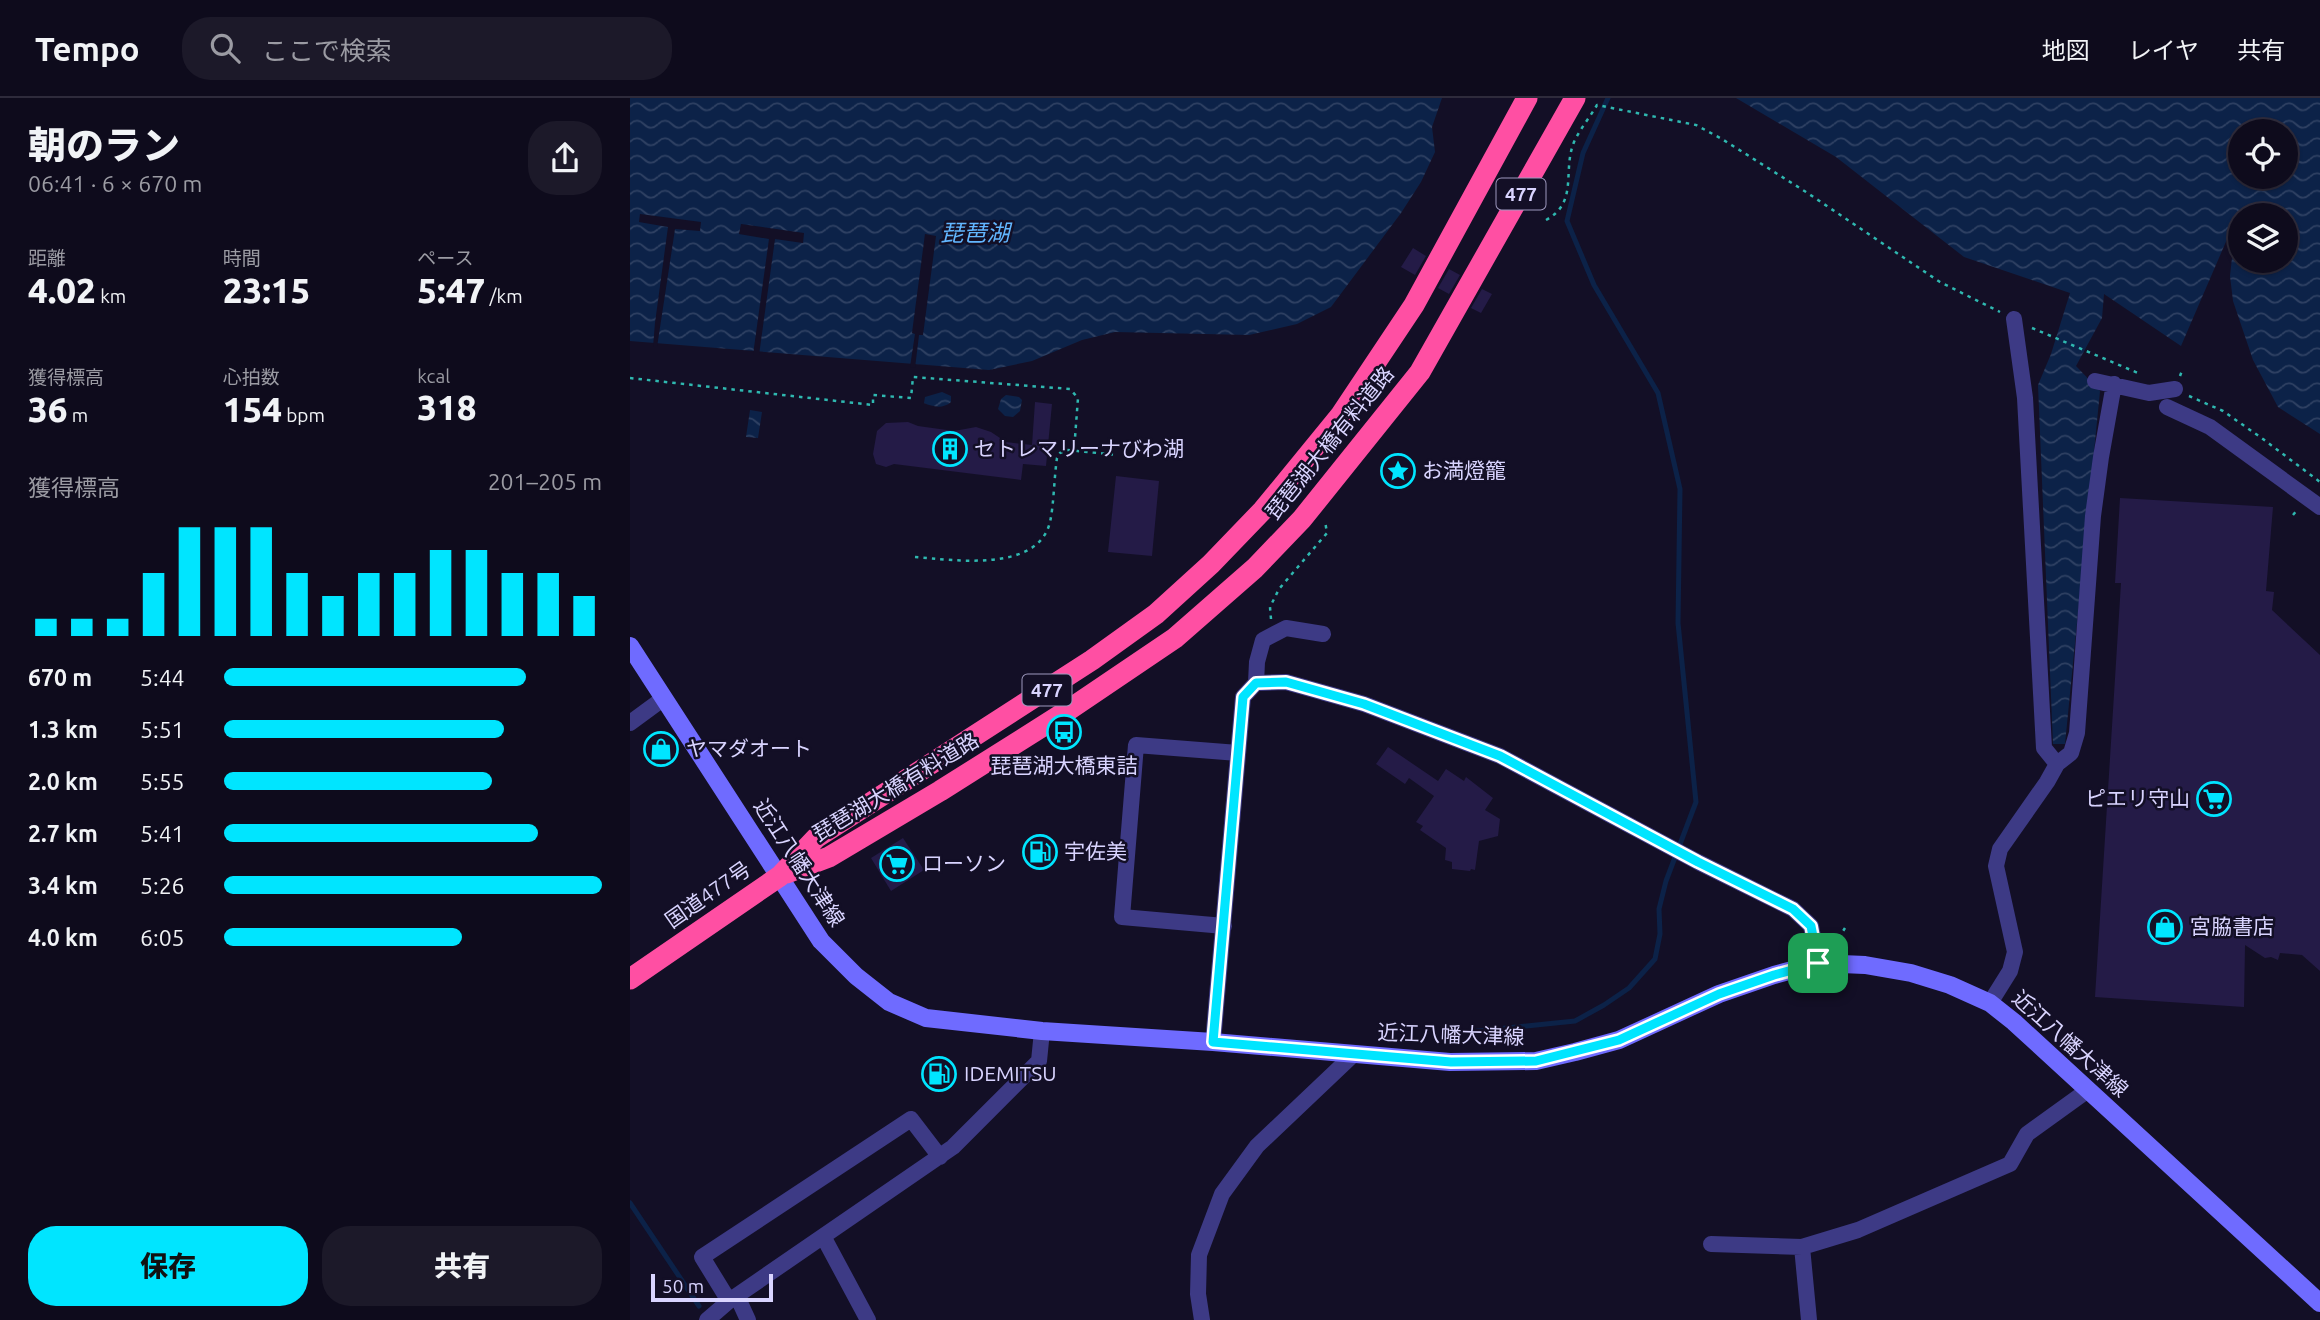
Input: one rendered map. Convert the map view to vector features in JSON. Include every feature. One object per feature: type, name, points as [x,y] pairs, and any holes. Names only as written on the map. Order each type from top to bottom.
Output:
[{"type":"highway","name":"琵琶湖大橋有料道路","points":[[779,876],[816,838],[1082,667],[1156,614],[1211,564],[1264,510],[1340,416],[1414,305],[1527,98]]},
{"type":"highway","name":"琵琶湖大橋有料道路","points":[[779,876],[829,857],[1081,702],[1175,638],[1255,568],[1302,519],[1420,372],[1575,98]]},
{"type":"highway","name":"国道477号","points":[[630,979],[779,876]]},
{"type":"main road","name":"近江八幡大津線","points":[[630,646],[821,941],[856,976],[889,1002],[926,1018],[1042,1031],[1451,1062],[1536,1061],[1619,1040],[1719,994],[1818,963],[1865,965],[1911,973],[1950,985],[1990,1003],[2014,1021],[2320,1303]]},
{"type":"street","points":[[2014,319],[2025,398],[2044,748],[2057,764]]},
{"type":"street","points":[[2095,382],[2149,393],[2175,389]]},
{"type":"street","points":[[1990,1003],[2010,971],[2015,952],[1996,866],[2000,849],[2057,764],[2071,752],[2077,733],[2093,516],[2114,384]]},
{"type":"street","points":[[2166,407],[2210,427],[2320,508]]},
{"type":"street","points":[[1213,1042],[1243,697],[1256,683],[1257,662],[1264,640],[1286,628],[1323,634]]},
{"type":"street","points":[[1256,683],[1286,682],[1364,704],[1500,756],[1698,862],[1793,909],[1811,926],[1818,963]]},
{"type":"street","points":[[630,723],[664,698]]},
{"type":"street","points":[[1224,926],[1122,917],[1136,745],[1238,753]]},
{"type":"street","points":[[706,1320],[733,1298],[953,1147],[1039,1061],[1042,1031]]},
{"type":"street","points":[[1202,1320],[1198,1294],[1199,1255],[1222,1194],[1257,1146],[1354,1054]]},
{"type":"street","points":[[1711,1244],[1802,1247],[1858,1230],[2010,1164],[2026,1134],[2088,1090]]},
{"type":"street","points":[[748,1320],[702,1257],[911,1119],[940,1157]]},
{"type":"street","points":[[824,1238],[868,1320]]},
{"type":"street","points":[[1802,1247],[1809,1320]]},
{"type":"path","points":[[1546,220],[1556,215],[1566,198],[1573,144],[1597,105],[1696,125],[1806,192],[1940,282],[2014,319],[2144,375]]},
{"type":"path","points":[[630,378],[873,405],[873,395],[911,398],[912,377],[1070,389],[1078,398],[1074,450]]},
{"type":"path","points":[[2175,389],[2223,411],[2320,482]]},
{"type":"path","points":[[915,557],[987,561],[1016,556],[1035,545],[1045,535],[1050,522],[1059,453],[1074,450],[1118,455]]},
{"type":"path","points":[[1271,620],[1270,607],[1279,589],[1327,533],[1325,521]]},
{"type":"path","points":[[1834,945],[1844,928]]},
{"type":"water","name":"琵琶湖","points":[[630,98],[1442,98],[1432,127],[1435,152],[1421,182],[1331,307],[1297,324],[1249,335],[1115,332],[1082,340],[1032,361],[989,370],[630,341]]},
{"type":"water","points":[[1736,98],[2320,98],[2320,434],[2278,407],[2253,360],[2233,301],[2230,276],[2230,273],[2298,273],[2298,203],[2228,203],[2228,237],[2181,346],[2104,294],[2102,318],[2076,366],[2100,391],[2065,744],[2053,744],[2038,385],[2070,293],[1964,257],[1836,157]]},
{"type":"water","points":[[942,392],[951,396],[951,402],[945,406],[924,403],[925,397]]},
{"type":"water","points":[[1006,395],[1022,400],[1020,411],[1013,417],[1005,416],[998,409],[1001,399]]},
{"type":"water","points":[[750,410],[762,412],[758,438],[746,437]]},
{"type":"pier","points":[[640,214],[701,222],[700,231],[675,229],[657,347],[653,347],[655,323],[668,227],[639,222]]},
{"type":"pier","points":[[741,224],[804,233],[803,243],[775,239],[759,355],[753,355],[769,239],[739,234]]},
{"type":"pier","points":[[925,234],[936,236],[923,335],[919,335],[915,368],[910,367],[915,334],[912,333]]},
{"type":"building","points":[[1413,248],[1426,256],[1415,275],[1401,267]]},
{"type":"building","points":[[1449,269],[1460,275],[1449,294],[1438,288]]},
{"type":"building","points":[[1482,289],[1492,294],[1481,313],[1471,308]]},
{"type":"building","name":"セトレマリーナびわ湖","points":[[1035,402],[1052,404],[1046,466],[1023,464],[1021,480],[876,464],[873,454],[877,431],[886,423],[908,422],[954,431],[976,427],[991,432],[1006,442],[1032,445]]},
{"type":"building","points":[[1116,476],[1159,481],[1152,556],[1108,552]]},
{"type":"building","name":"ピエリ守山","points":[[2120,498],[2273,507],[2266,591],[2274,592],[2272,610],[2320,655],[2320,971],[2302,955],[2280,953],[2278,960],[2265,958],[2245,945],[2244,1007],[2095,997],[2121,583],[2115,583]]},
{"type":"building","points":[[1388,747],[1438,781],[1446,769],[1464,781],[1466,777],[1493,798],[1485,810],[1500,819],[1498,836],[1479,841],[1475,870],[1452,869],[1452,862],[1445,860],[1446,848],[1420,830],[1423,826],[1416,822],[1434,796],[1409,778],[1405,784],[1376,764]]},
{"type":"building","name":"ローソン","points":[[903,838],[924,870],[891,891],[871,858]]},
{"type":"waterway","points":[[1477,1031],[1575,1021],[1629,988],[1655,959],[1660,934],[1659,909],[1666,881],[1696,802],[1678,623],[1680,489],[1658,393],[1594,285],[1567,221],[1583,153],[1608,98]]},
{"type":"waterway","points":[[630,1203],[699,1306]]},
{"type":"place","name":"セトレマリーナびわ湖","points":[[950,449]]},
{"type":"place","name":"お満燈籠","points":[[1398,471]]},
{"type":"place","name":"琵琶湖大橋東詰","points":[[1064,732]]},
{"type":"place","name":"ヤマダオート","points":[[661,749]]},
{"type":"place","name":"ピエリ守山","points":[[2214,799]]},
{"type":"place","name":"宇佐美","points":[[1040,852]]},
{"type":"place","name":"ローソン","points":[[897,864]]},
{"type":"place","name":"宮脇書店","points":[[2165,927]]},
{"type":"place","name":"IDEMITSU","points":[[939,1074]]},
{"type":"route","points":[[1286,682],[1364,704],[1500,756],[1698,862],[1793,909],[1811,926],[1818,963],[1719,994],[1619,1040],[1536,1061],[1451,1062],[1213,1042],[1243,697],[1256,683],[1286,682]]}]
